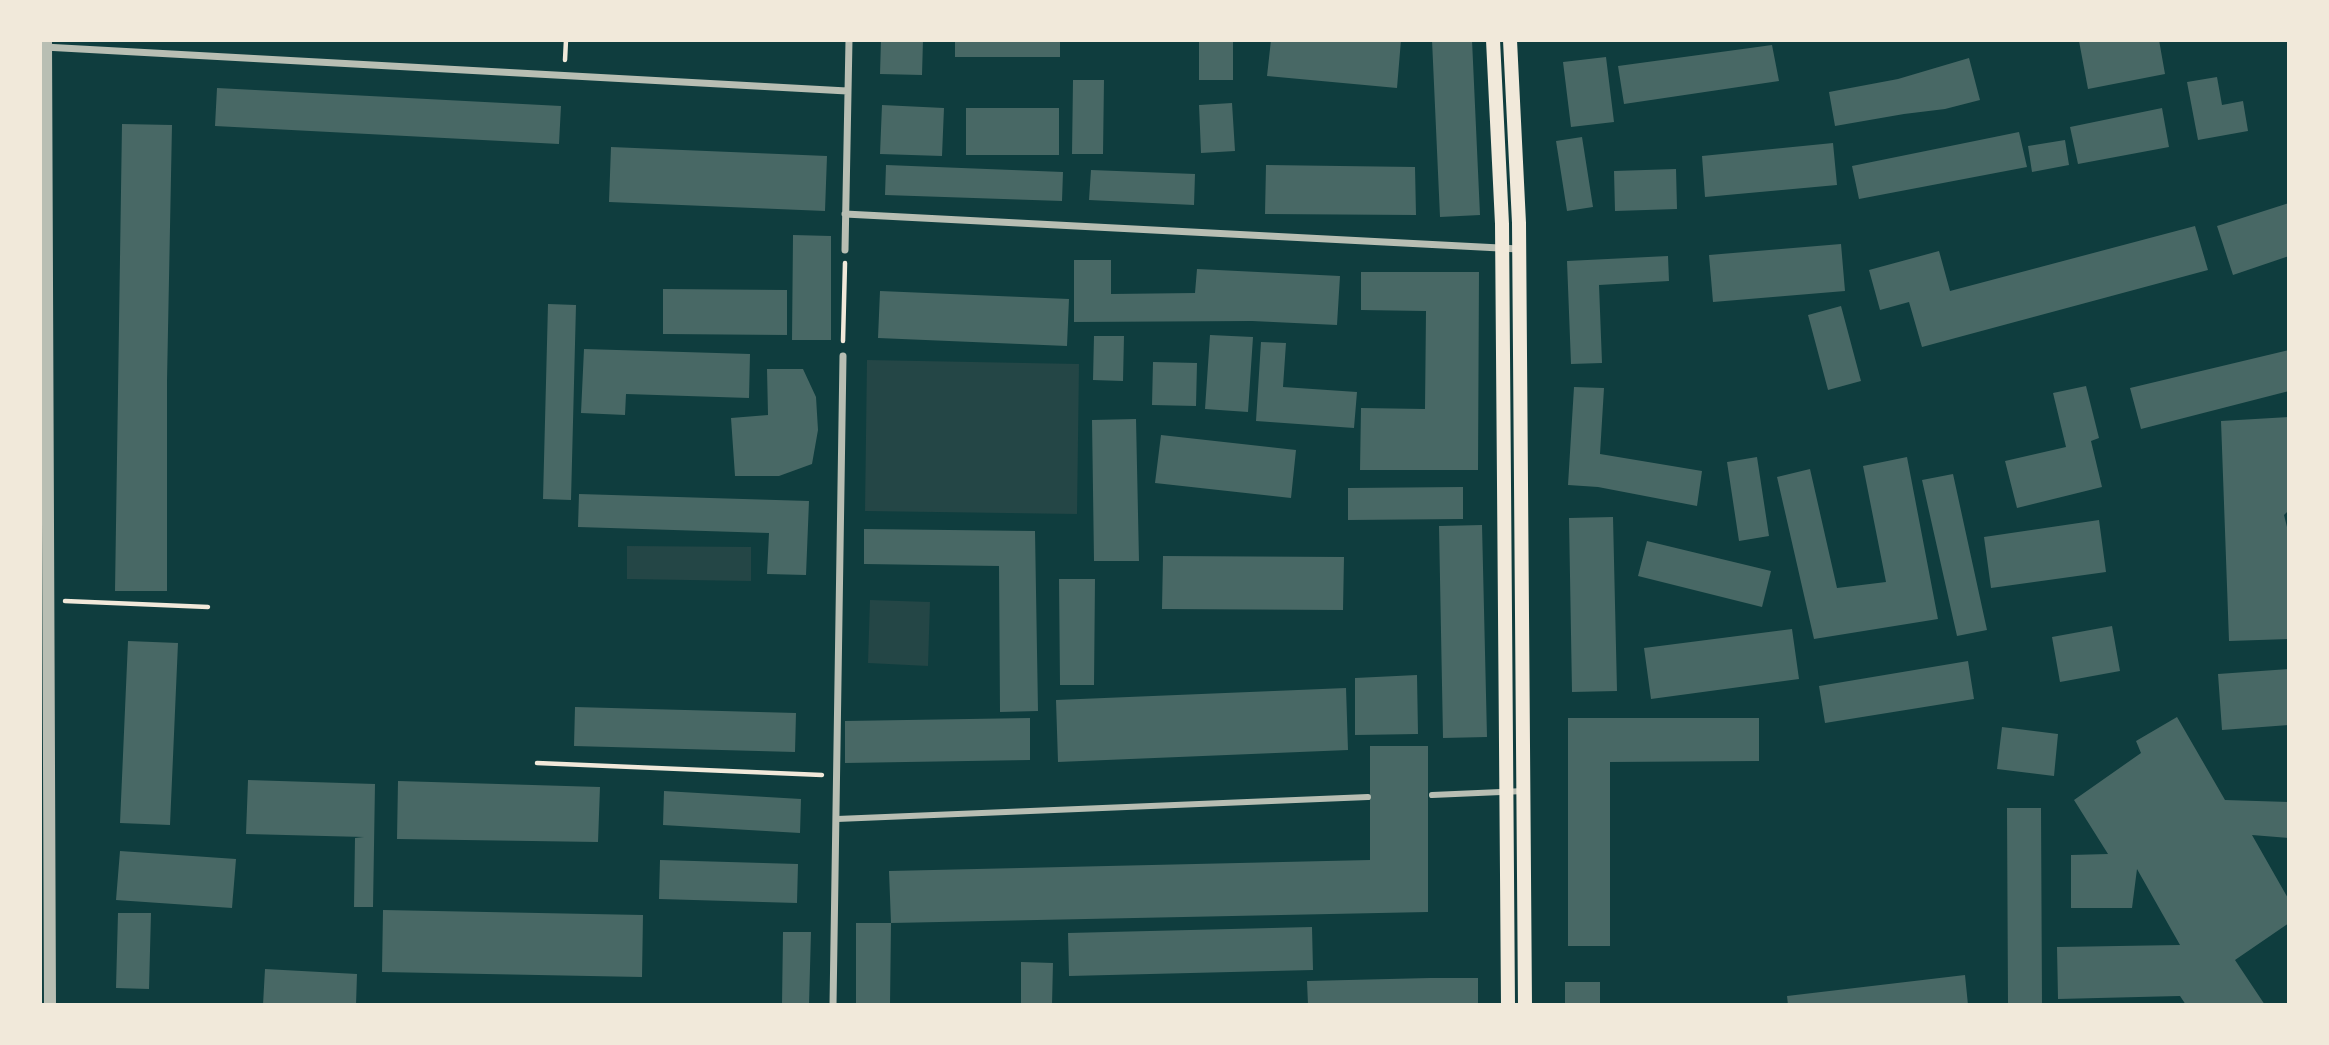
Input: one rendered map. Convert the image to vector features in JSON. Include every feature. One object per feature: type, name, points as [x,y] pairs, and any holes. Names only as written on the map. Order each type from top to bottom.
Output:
[{"type":"main road","points":[[1493,40],[1503,250],[1508,1005]]},
{"type":"main road","points":[[1510,40],[1519,249],[1525,1005]]},
{"type":"street","points":[[845,250],[849,40]]},
{"type":"street","points":[[50,1005],[44,45],[847,91]]},
{"type":"street","points":[[845,214],[1519,249]]},
{"type":"street","points":[[834,1005],[843,356]]},
{"type":"street","points":[[1432,795],[1524,791]]},
{"type":"street","points":[[836,819],[1368,797]]},
{"type":"path","points":[[843,356],[845,250]]},
{"type":"path","points":[[49,600],[208,607]]},
{"type":"path","points":[[537,763],[837,775]]},
{"type":"shaded area","points":[[867,360],[1079,364],[1077,514],[865,511]]},
{"type":"shaded area","points":[[627,546],[751,547],[751,581],[627,579]]},
{"type":"shaded area","points":[[870,600],[930,602],[928,666],[868,663]]},
{"type":"building","points":[[881,40],[923,40],[922,75],[880,74]]},
{"type":"building","points":[[955,40],[1060,40],[1060,57],[955,57]]},
{"type":"building","points":[[1233,40],[1233,80],[1199,80],[1199,41]]},
{"type":"building","points":[[1271,40],[1401,40],[1397,88],[1267,76]]},
{"type":"building","points":[[1432,40],[1472,40],[1480,215],[1440,217]]},
{"type":"building","points":[[2159,40],[2165,74],[2088,89],[2079,41]]},
{"type":"building","points":[[1772,45],[1779,81],[1624,104],[1618,66]]},
{"type":"building","points":[[1606,57],[1614,122],[1571,127],[1563,62]]},
{"type":"building","points":[[1969,58],[1980,100],[1945,109],[1835,126],[1829,92],[1898,79]]},
{"type":"building","points":[[2217,77],[2222,105],[2243,101],[2248,131],[2198,140],[2187,82]]},
{"type":"building","points":[[1073,80],[1104,80],[1103,154],[1072,154]]},
{"type":"building","points":[[217,88],[561,106],[559,144],[215,126]]},
{"type":"building","points":[[1232,103],[1235,151],[1201,153],[1199,105]]},
{"type":"building","points":[[882,105],[944,108],[942,156],[880,154]]},
{"type":"building","points":[[966,108],[1059,108],[1059,155],[966,155]]},
{"type":"building","points":[[2162,108],[2169,147],[2078,164],[2070,127]]},
{"type":"building","points":[[122,124],[172,125],[167,381],[167,591],[115,591]]},
{"type":"building","points":[[2019,132],[2027,167],[1859,199],[1852,166]]},
{"type":"building","points":[[1582,137],[1593,207],[1567,211],[1556,141]]},
{"type":"building","points":[[2065,140],[2069,165],[2032,172],[2028,146]]},
{"type":"building","points":[[1833,143],[1837,185],[1705,197],[1702,156]]},
{"type":"building","points":[[611,147],[827,156],[825,211],[609,202]]},
{"type":"building","points":[[886,165],[1063,172],[1062,201],[885,195]]},
{"type":"building","points":[[1266,165],[1415,167],[1416,215],[1265,214]]},
{"type":"building","points":[[1676,169],[1677,209],[1615,211],[1614,171]]},
{"type":"building","points":[[1091,170],[1195,174],[1194,205],[1089,200]]},
{"type":"building","points":[[2289,203],[2289,256],[2233,275],[2217,226]]},
{"type":"building","points":[[2195,226],[2208,270],[1922,347],[1909,302],[1880,310],[1869,270],[1939,251],[1950,291]]},
{"type":"building","points":[[793,235],[831,236],[831,340],[792,340]]},
{"type":"building","points":[[1841,244],[1845,291],[1713,302],[1709,255]]},
{"type":"building","points":[[1668,256],[1669,281],[1599,285],[1602,363],[1571,364],[1567,261]]},
{"type":"building","points":[[1074,260],[1111,260],[1111,294],[1195,293],[1197,269],[1340,276],[1337,325],[1252,321],[1074,322]]},
{"type":"building","points":[[1361,272],[1479,272],[1478,470],[1360,470],[1361,408],[1425,409],[1426,311],[1361,310]]},
{"type":"building","points":[[663,289],[787,290],[787,335],[663,334]]},
{"type":"building","points":[[880,291],[1069,299],[1067,346],[878,338]]},
{"type":"building","points":[[548,304],[576,305],[571,500],[543,499]]},
{"type":"building","points":[[1841,306],[1861,381],[1828,390],[1808,315]]},
{"type":"building","points":[[1210,335],[1253,337],[1248,412],[1205,409]]},
{"type":"building","points":[[1094,336],[1124,336],[1123,381],[1093,380]]},
{"type":"building","points":[[1261,342],[1286,343],[1283,387],[1357,392],[1354,428],[1256,421]]},
{"type":"building","points":[[584,349],[750,354],[749,398],[626,394],[625,415],[581,413]]},
{"type":"building","points":[[2289,350],[2289,391],[2141,429],[2130,388]]},
{"type":"building","points":[[1153,362],[1197,363],[1196,406],[1152,405]]},
{"type":"building","points":[[767,369],[803,369],[816,397],[818,430],[812,464],[779,476],[735,476],[731,418],[768,415]]},
{"type":"building","points":[[2086,386],[2099,438],[2091,441],[2102,487],[2017,508],[2005,461],[2066,447],[2053,393]]},
{"type":"building","points":[[1574,387],[1604,388],[1600,454],[1702,471],[1697,506],[1598,487],[1568,485]]},
{"type":"building","points":[[2289,417],[2289,510],[2284,515],[2289,535],[2289,639],[2229,641],[2221,421]]},
{"type":"building","points":[[1136,419],[1139,561],[1094,561],[1092,420]]},
{"type":"building","points":[[1161,435],[1296,450],[1291,498],[1155,483]]},
{"type":"building","points":[[1757,457],[1769,536],[1739,541],[1727,462]]},
{"type":"building","points":[[1907,457],[1938,619],[1814,639],[1777,477],[1810,469],[1837,588],[1886,582],[1863,466]]},
{"type":"building","points":[[1953,474],[1987,630],[1957,636],[1922,480]]},
{"type":"building","points":[[1463,487],[1463,519],[1348,520],[1348,488]]},
{"type":"building","points":[[579,494],[809,501],[806,575],[767,574],[769,533],[578,527]]},
{"type":"building","points":[[1613,517],[1617,691],[1572,692],[1569,518]]},
{"type":"building","points":[[2099,520],[2106,572],[1991,588],[1984,537]]},
{"type":"building","points":[[1482,525],[1487,737],[1443,738],[1439,526]]},
{"type":"building","points":[[864,529],[1035,531],[1038,711],[1000,712],[999,566],[864,564]]},
{"type":"building","points":[[1647,541],[1771,571],[1762,607],[1638,576]]},
{"type":"building","points":[[1163,556],[1344,557],[1343,610],[1162,609]]},
{"type":"building","points":[[1059,579],[1095,579],[1094,685],[1060,685]]},
{"type":"building","points":[[2112,626],[2120,671],[2060,682],[2052,637]]},
{"type":"building","points":[[1792,629],[1799,679],[1651,699],[1644,648]]},
{"type":"building","points":[[128,641],[178,643],[170,825],[120,823]]},
{"type":"building","points":[[1968,661],[1974,699],[1825,723],[1819,686]]},
{"type":"building","points":[[2289,669],[2289,725],[2222,730],[2218,674]]},
{"type":"building","points":[[1417,675],[1418,734],[1355,735],[1355,678]]},
{"type":"building","points":[[1346,688],[1348,750],[1058,762],[1056,700]]},
{"type":"building","points":[[575,707],[796,713],[795,752],[574,746]]},
{"type":"building","points":[[2177,717],[2225,800],[2289,802],[2289,838],[2252,835],[2289,900],[2289,923],[2235,960],[2265,1005],[2186,1005],[2180,996],[2058,999],[2057,947],[2180,945],[2137,869],[2132,908],[2071,908],[2071,855],[2108,854],[2074,800],[2141,753],[2136,741]]},
{"type":"building","points":[[1030,718],[1030,760],[845,763],[845,721]]},
{"type":"building","points":[[1568,718],[1759,718],[1759,761],[1610,762],[1610,946],[1568,946]]},
{"type":"building","points":[[2002,727],[2058,734],[2054,776],[1997,769]]},
{"type":"building","points":[[1370,746],[1428,746],[1428,912],[891,923],[889,871],[1370,860]]},
{"type":"building","points":[[248,780],[375,784],[373,907],[354,907],[355,838],[364,837],[246,834]]},
{"type":"building","points":[[398,781],[600,787],[598,842],[397,839]]},
{"type":"building","points":[[664,791],[801,799],[800,833],[663,825]]},
{"type":"building","points":[[2007,808],[2041,808],[2042,1005],[2008,1005]]},
{"type":"building","points":[[120,851],[236,859],[232,908],[116,900]]},
{"type":"building","points":[[660,860],[798,864],[797,903],[659,899]]},
{"type":"building","points":[[383,910],[643,915],[642,977],[382,972]]},
{"type":"building","points":[[118,913],[151,913],[149,989],[116,988]]},
{"type":"building","points":[[856,923],[891,923],[890,1005],[856,1005]]},
{"type":"building","points":[[1312,927],[1313,970],[1069,976],[1068,933]]},
{"type":"building","points":[[783,932],[811,932],[809,1005],[782,1005]]},
{"type":"building","points":[[1021,962],[1053,963],[1052,1005],[1021,1005]]},
{"type":"building","points":[[265,969],[357,974],[356,1005],[263,1005]]},
{"type":"building","points":[[1965,975],[1968,1005],[1788,1005],[1787,996]]},
{"type":"building","points":[[1478,978],[1478,1005],[1308,1005],[1307,981]]},
{"type":"building","points":[[1565,982],[1600,982],[1600,1005],[1565,1005]]}]
